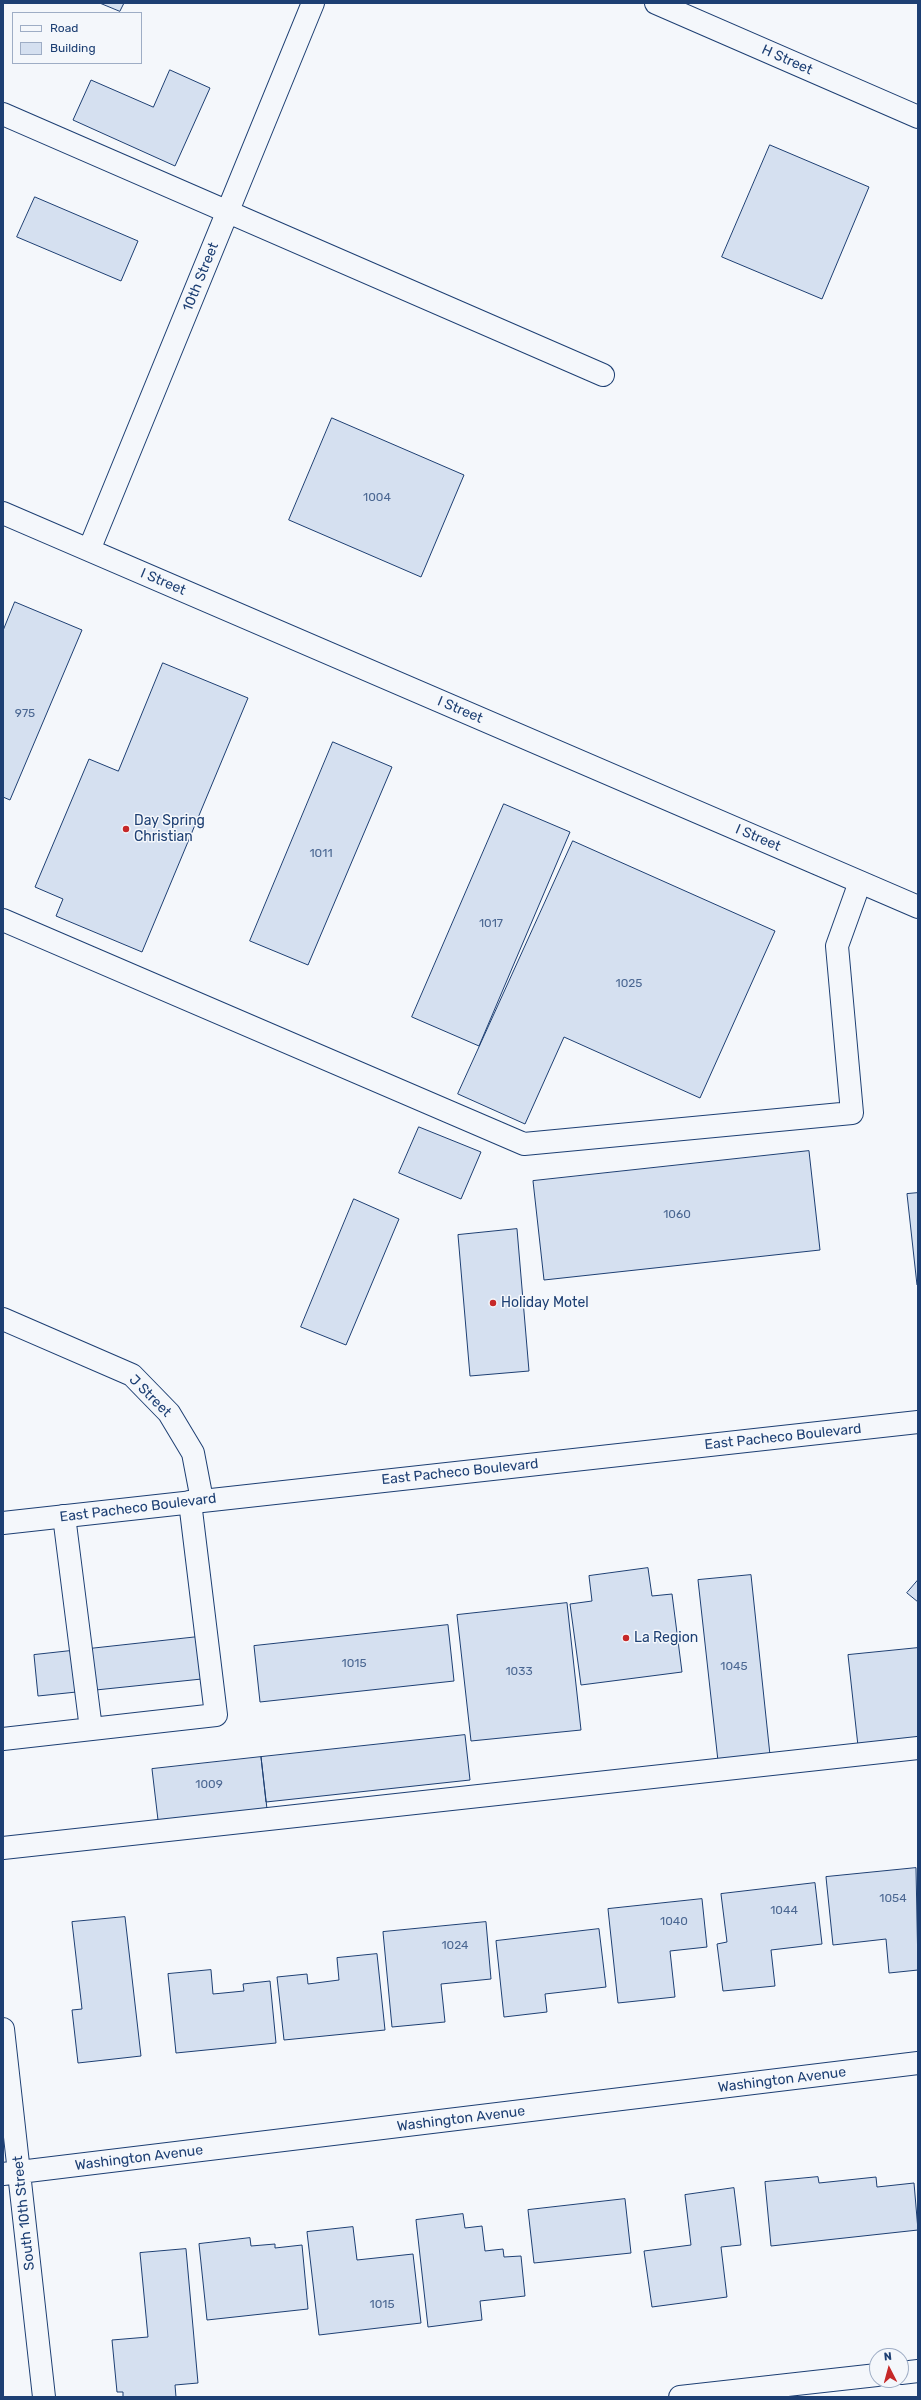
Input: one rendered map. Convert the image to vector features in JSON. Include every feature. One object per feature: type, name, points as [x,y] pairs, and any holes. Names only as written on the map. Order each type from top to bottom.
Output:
[{"type":"main road","name":"10th Street","points":[[89,550],[313,3]]},
{"type":"main road","name":"H Street","points":[[656,3],[918,117]]},
{"type":"main road","points":[[3,114],[603,375]]},
{"type":"main road","name":"I Street","points":[[3,513],[918,907]]},
{"type":"main road","points":[[3,920],[524,1144],[852,1113],[837,946],[860,882]]},
{"type":"main road","name":"J Street","points":[[3,1319],[132,1375],[169,1413],[193,1453],[196,1501],[216,1715],[91,1729]]},
{"type":"main road","name":"East Pacheco Boulevard","points":[[3,1523],[918,1422]]},
{"type":"main road","points":[[3,1740],[91,1729],[64,1516]]},
{"type":"main road","points":[[3,1848],[918,1748]]},
{"type":"main road","name":"South 10th Street","points":[[3,2029],[11,2173],[44,2397]]},
{"type":"main road","name":"Washington Avenue","points":[[11,2173],[918,2063]]},
{"type":"main road","points":[[680,2397],[869,2377]]},
{"type":"building","points":[[100,3],[124,3],[120,11]]},
{"type":"building","points":[[170,70],[210,88],[175,166],[73,120],[91,80],[153,107]]},
{"type":"building","points":[[770,145],[869,187],[822,299],[722,257]]},
{"type":"building","points":[[35,197],[138,241],[121,281],[17,237]]},
{"type":"building","points":[[332,418],[464,475],[421,577],[289,520]]},
{"type":"building","points":[[15,602],[82,630],[10,800],[3,797],[3,631]]},
{"type":"building","name":"Day Spring Christian","points":[[163,663],[248,698],[142,952],[56,916],[63,899],[35,887],[89,759],[118,771]]},
{"type":"building","points":[[333,742],[392,767],[308,965],[250,941]]},
{"type":"building","points":[[504,804],[570,832],[479,1046],[412,1017]]},
{"type":"building","points":[[573,841],[775,931],[700,1098],[564,1037],[525,1124],[458,1094]]},
{"type":"building","points":[[419,1127],[481,1152],[461,1199],[399,1173]]},
{"type":"building","points":[[809,1151],[820,1250],[544,1280],[533,1181]]},
{"type":"building","points":[[918,1193],[918,1285],[917,1285],[907,1194]]},
{"type":"building","points":[[354,1199],[399,1219],[346,1345],[301,1327]]},
{"type":"building","name":"Holiday Motel","points":[[517,1229],[529,1371],[470,1376],[458,1235]]},
{"type":"building","name":"La Region","points":[[648,1568],[652,1596],[672,1594],[682,1672],[581,1685],[570,1604],[592,1601],[589,1576]]},
{"type":"building","points":[[751,1575],[770,1755],[718,1761],[698,1580]]},
{"type":"building","points":[[918,1580],[918,1602],[907,1593]]},
{"type":"building","points":[[567,1603],[581,1730],[471,1741],[457,1615]]},
{"type":"building","points":[[448,1625],[454,1681],[260,1702],[254,1646]]},
{"type":"building","points":[[216,1635],[221,1677],[38,1696],[34,1655]]},
{"type":"building","points":[[918,1648],[918,1739],[858,1746],[848,1655]]},
{"type":"building","points":[[465,1735],[470,1780],[266,1802],[261,1757]]},
{"type":"building","points":[[261,1757],[267,1809],[158,1820],[152,1769]]},
{"type":"building","points":[[916,1868],[918,1970],[889,1973],[886,1939],[833,1945],[826,1877]]},
{"type":"building","points":[[815,1883],[822,1944],[771,1950],[775,1986],[723,1991],[717,1944],[727,1942],[721,1894]]},
{"type":"building","points":[[702,1899],[707,1947],[670,1951],[675,1997],[618,2003],[608,1909]]},
{"type":"building","points":[[125,1917],[141,2056],[78,2063],[72,2010],[82,2009],[72,1922]]},
{"type":"building","points":[[486,1922],[491,1979],[441,1984],[445,2022],[392,2027],[383,1932]]},
{"type":"building","points":[[599,1929],[606,1987],[545,1994],[547,2012],[504,2017],[496,1941]]},
{"type":"building","points":[[377,1954],[385,2030],[284,2040],[277,1977],[307,1974],[308,1984],[339,1980],[337,1958]]},
{"type":"building","points":[[211,1970],[213,1994],[244,1991],[243,1984],[270,1981],[276,2043],[176,2053],[168,1974]]},
{"type":"building","points":[[818,2177],[819,2183],[876,2177],[877,2187],[914,2183],[918,2230],[771,2246],[765,2182]]},
{"type":"building","points":[[734,2188],[741,2245],[721,2247],[727,2297],[652,2307],[644,2251],[691,2245],[685,2195]]},
{"type":"building","points":[[625,2199],[631,2253],[534,2263],[528,2210]]},
{"type":"building","points":[[463,2214],[465,2228],[482,2226],[485,2251],[503,2249],[504,2257],[521,2256],[525,2296],[480,2301],[482,2320],[428,2327],[416,2220]]},
{"type":"building","points":[[353,2227],[357,2260],[413,2254],[421,2323],[319,2335],[307,2232]]},
{"type":"building","points":[[250,2238],[251,2246],[275,2244],[275,2248],[302,2245],[308,2309],[207,2320],[199,2244]]},
{"type":"building","points":[[186,2249],[198,2383],[175,2385],[176,2397],[123,2397],[123,2392],[117,2392],[112,2340],[148,2337],[140,2253]]},
{"type":"place","name":"Day Spring Christian","points":[[126,829]]},
{"type":"place","name":"Holiday Motel","points":[[493,1303]]},
{"type":"place","name":"La Region","points":[[626,1638]]}]
